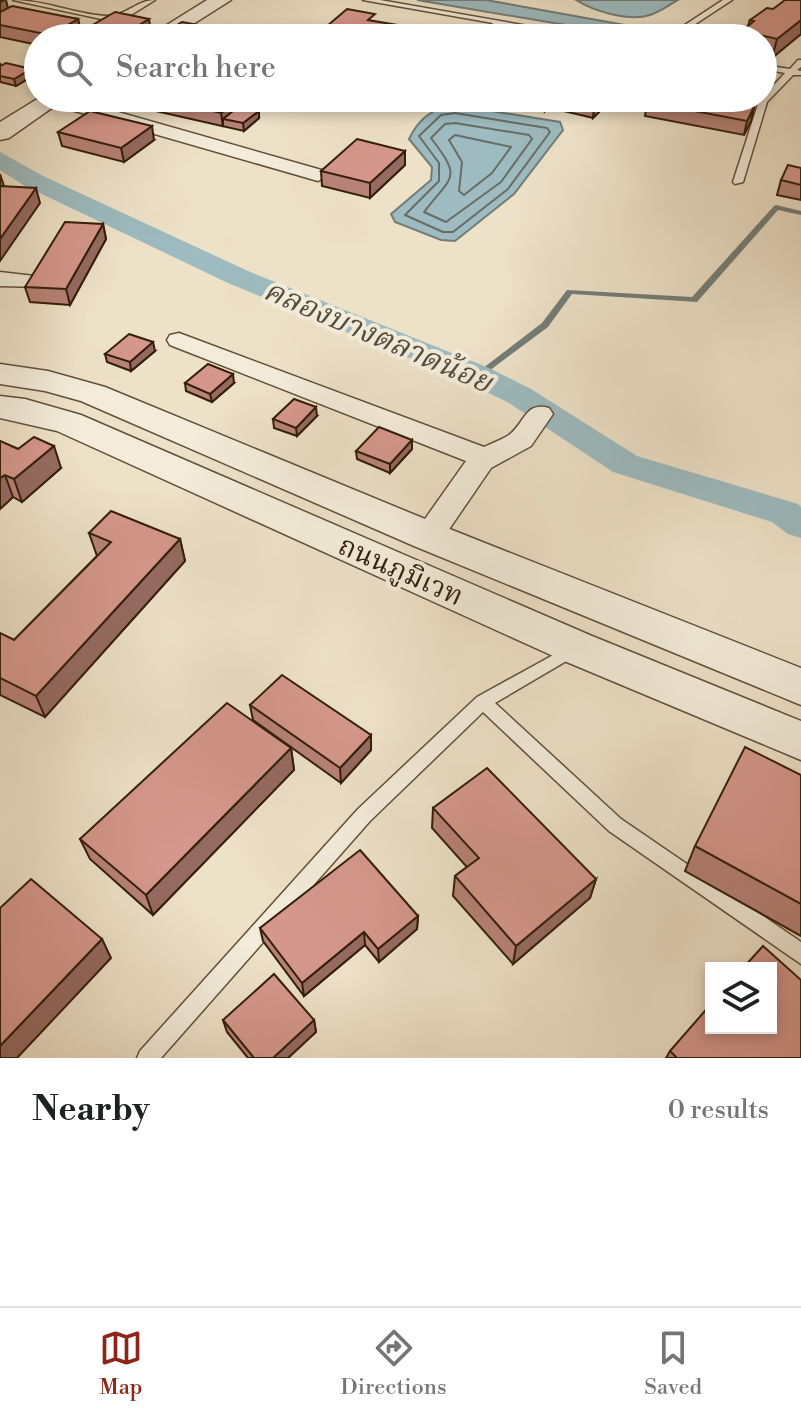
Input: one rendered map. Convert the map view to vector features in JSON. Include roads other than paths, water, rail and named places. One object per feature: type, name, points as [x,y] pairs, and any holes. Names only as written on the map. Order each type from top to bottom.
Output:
[{"type":"street","points":[[180,24],[221,0]]},
{"type":"street","points":[[0,133],[33,112]]},
{"type":"street","points":[[99,112],[318,175]]},
{"type":"street","points":[[0,279],[35,282]]},
{"type":"street","points":[[179,340],[477,455],[481,461]]},
{"type":"street","name":"ถนนภูมิเวท","points":[[0,374],[48,381],[93,394],[428,536],[801,687]]},
{"type":"street","name":"ถนนภูมิเวท","points":[[0,407],[25,410],[69,423],[577,648],[801,741]]},
{"type":"street","points":[[428,536],[481,461],[521,440],[540,414]]},
{"type":"lane","points":[[17,0],[106,18],[123,16],[151,0]]},
{"type":"lane","points":[[367,0],[510,24]]},
{"type":"lane","points":[[691,24],[728,0]]},
{"type":"lane","points":[[777,89],[796,72],[801,62]]},
{"type":"lane","points":[[738,182],[760,112]]},
{"type":"lane","points":[[147,1058],[364,815],[483,702],[577,648]]},
{"type":"lane","points":[[483,702],[615,825],[801,954]]},
{"type":"water","points":[[417,0],[486,0],[619,24],[560,24]]},
{"type":"water","points":[[576,0],[678,0],[654,14],[632,17],[601,11]]},
{"type":"water","points":[[433,112],[498,112],[560,122],[563,130],[514,194],[455,241],[441,240],[395,222],[391,214],[431,180],[432,167],[409,139],[422,120]]},
{"type":"waterway","name":"คลองบางตลาดน้อย","points":[[0,159],[34,181],[238,277],[478,375],[520,396],[625,464],[785,513],[801,525]]},
{"type":"waterway","points":[[478,375],[545,325],[570,292],[694,300],[776,207],[801,213]]}]
